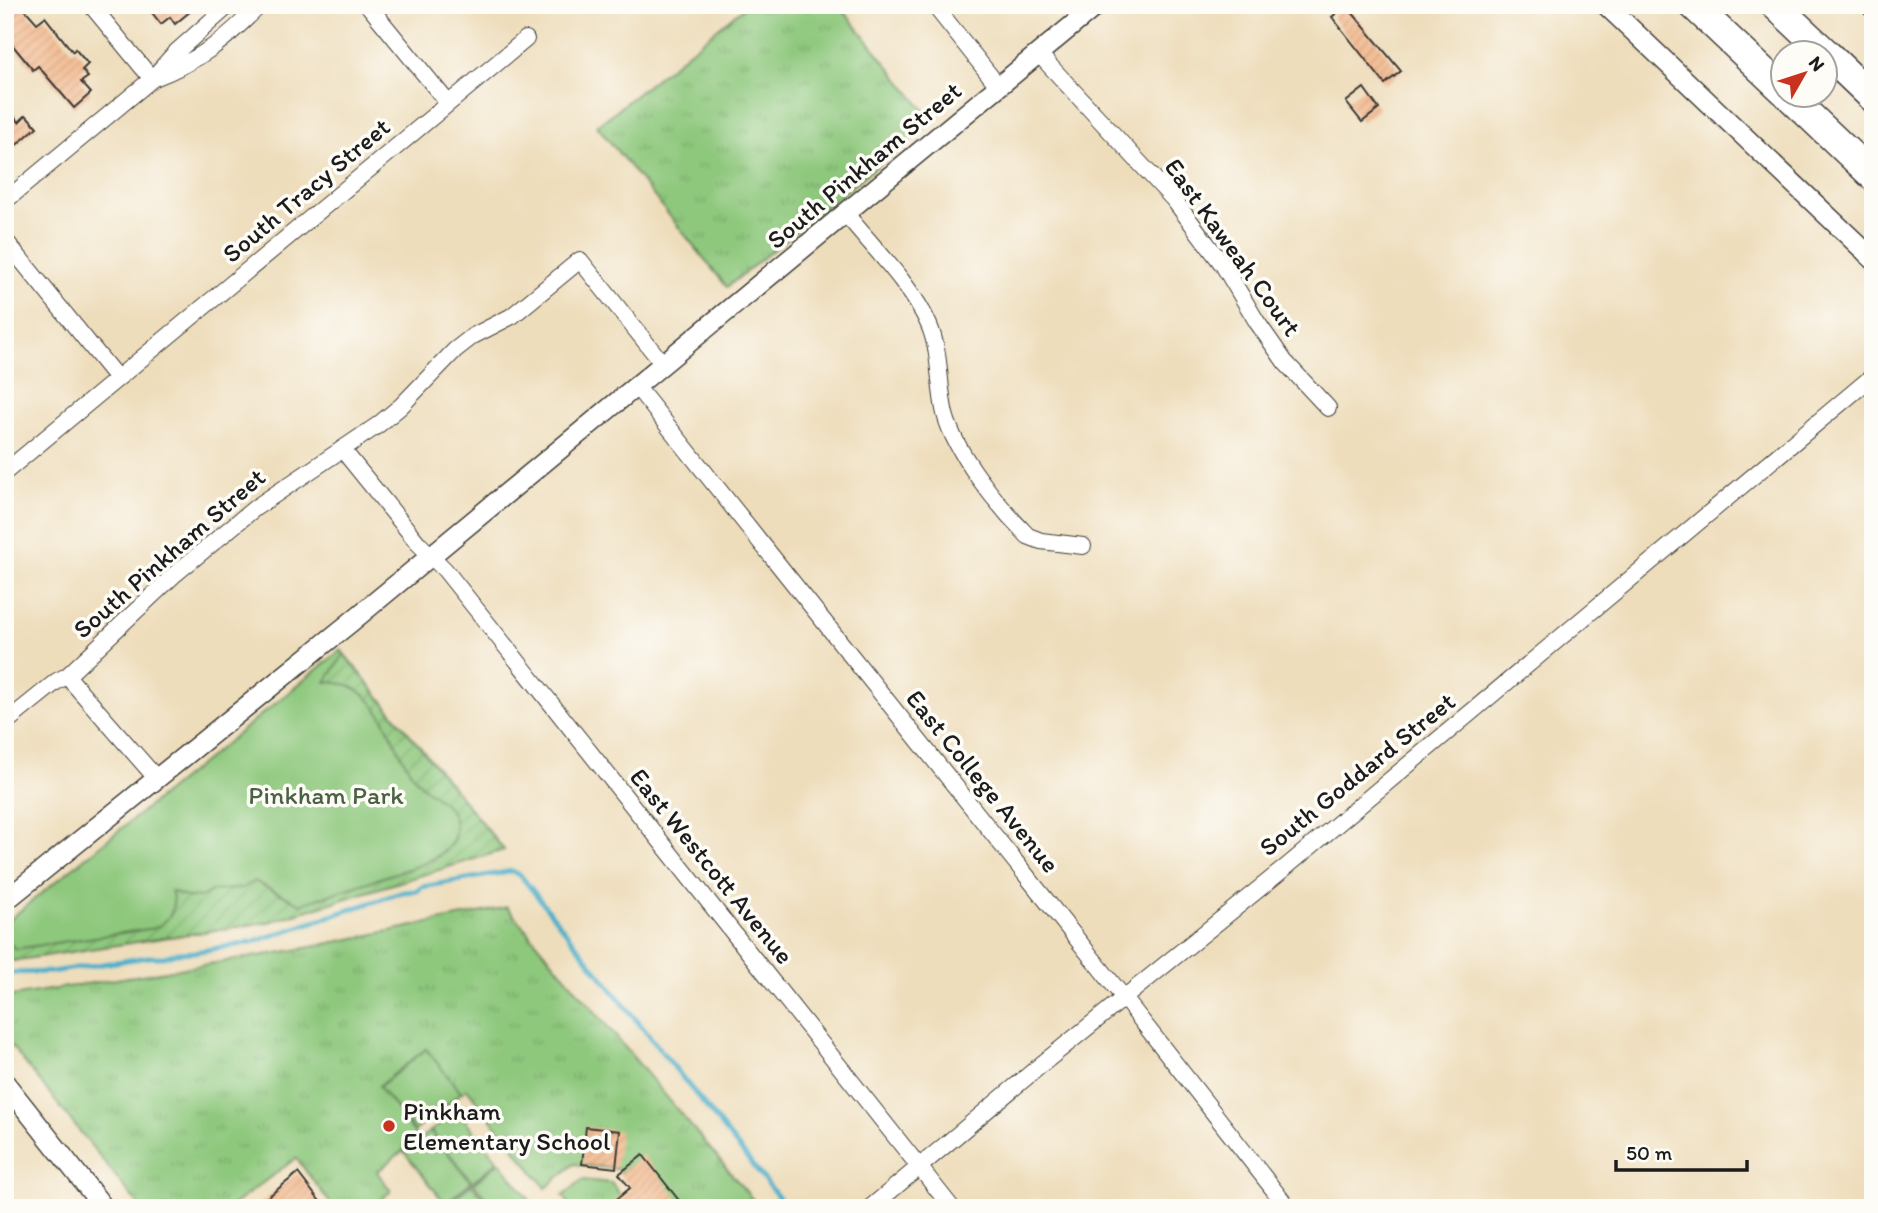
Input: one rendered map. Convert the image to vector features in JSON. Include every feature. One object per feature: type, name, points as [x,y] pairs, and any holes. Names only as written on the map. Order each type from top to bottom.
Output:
[{"type":"highway","points":[[1693,5],[1770,79]]},
{"type":"highway","points":[[1775,5],[1809,38]]},
{"type":"highway","points":[[1840,67],[1873,98]]},
{"type":"highway","points":[[1801,108],[1873,176]]},
{"type":"street","points":[[91,5],[152,79]]},
{"type":"street","points":[[5,201],[152,79],[174,54],[229,5]]},
{"type":"street","points":[[152,79],[202,57],[260,5]]},
{"type":"street","points":[[368,5],[449,103]]},
{"type":"street","points":[[934,5],[999,87]]},
{"type":"street","points":[[1606,5],[1873,259]]},
{"type":"street","name":"South Pinkham Street","points":[[5,901],[431,556],[1039,54],[1092,7]]},
{"type":"street","name":"South Tracy Street","points":[[5,472],[526,38]]},
{"type":"street","name":"East Kaweah Court","points":[[1039,54],[1174,200],[1223,265],[1257,323],[1285,362],[1328,408]]},
{"type":"street","points":[[846,214],[919,305],[936,348],[944,412],[951,435],[961,454],[1028,536],[1041,541],[1083,546]]},
{"type":"street","points":[[5,240],[117,379]]},
{"type":"street","name":"South Pinkham Street","points":[[5,723],[57,681],[68,676],[176,574],[245,516],[401,406],[455,350],[473,336],[512,316],[580,260],[663,364]]},
{"type":"street","name":"South Goddard Street","points":[[870,1208],[1377,791],[1873,376]]},
{"type":"street","name":"East College Avenue","points":[[636,386],[1288,1208]]},
{"type":"street","points":[[342,449],[431,556]]},
{"type":"street","name":"East Westcott Avenue","points":[[431,556],[445,570],[952,1208]]},
{"type":"street","name":"South Pinkham Street","points":[[68,676],[157,779]]},
{"type":"street","points":[[5,1083],[104,1208]]},
{"type":"green space","points":[[747,5],[839,5],[933,121],[727,287],[597,126]]},
{"type":"green space","name":"Pinkham Park","points":[[341,650],[504,850],[366,890],[269,922],[5,961],[5,923]]},
{"type":"green space","points":[[344,654],[504,850],[269,922],[5,962],[5,938],[15,949],[155,928],[171,913],[171,891],[189,898],[203,896],[211,891],[243,888],[254,881],[301,904],[423,864],[449,847],[455,830],[449,808],[412,775],[387,725],[372,702],[354,688],[326,682]]},
{"type":"green space","name":"Pinkham Elementary School","points":[[507,907],[760,1208],[648,1208],[618,1169],[574,1164],[546,1188],[467,1089],[461,1093],[426,1049],[379,1086],[418,1138],[377,1172],[391,1191],[370,1208],[334,1208],[296,1158],[229,1208],[141,1208],[5,1038],[5,997],[301,949]]},
{"type":"green space","points":[[426,1049],[461,1093],[415,1131],[379,1087]]},
{"type":"green space","points":[[457,1110],[498,1161],[472,1182],[431,1131]]},
{"type":"green space","points":[[430,1131],[471,1182],[445,1203],[404,1152]]},
{"type":"green space","points":[[500,1162],[536,1208],[494,1208],[474,1183]]},
{"type":"green space","points":[[582,1180],[611,1183],[630,1208],[572,1208],[563,1196]]},
{"type":"green space","points":[[472,1184],[491,1208],[449,1208],[446,1205]]},
{"type":"building","points":[[5,5],[21,5],[37,23],[45,17],[73,52],[75,49],[88,64],[82,70],[88,77],[81,82],[91,93],[74,108],[38,66],[33,70],[5,36]]},
{"type":"building","points":[[146,5],[198,5],[175,24],[170,17],[161,24]]},
{"type":"building","points":[[1346,5],[1401,71],[1385,84],[1332,17]]},
{"type":"building","points":[[1364,88],[1379,109],[1362,122],[1346,102]]},
{"type":"building","points":[[5,105],[19,122],[26,115],[37,127],[5,155]]},
{"type":"building","points":[[586,1127],[620,1131],[616,1168],[582,1164]]},
{"type":"building","points":[[643,1155],[685,1208],[606,1208],[630,1188],[619,1174]]},
{"type":"building","points":[[298,1173],[325,1208],[254,1208]]},
{"type":"waterway","points":[[5,973],[51,972],[253,942],[403,892],[512,871],[521,876],[787,1208]]},
{"type":"place","name":"Pinkham Elementary School","points":[[389,1126]]}]
